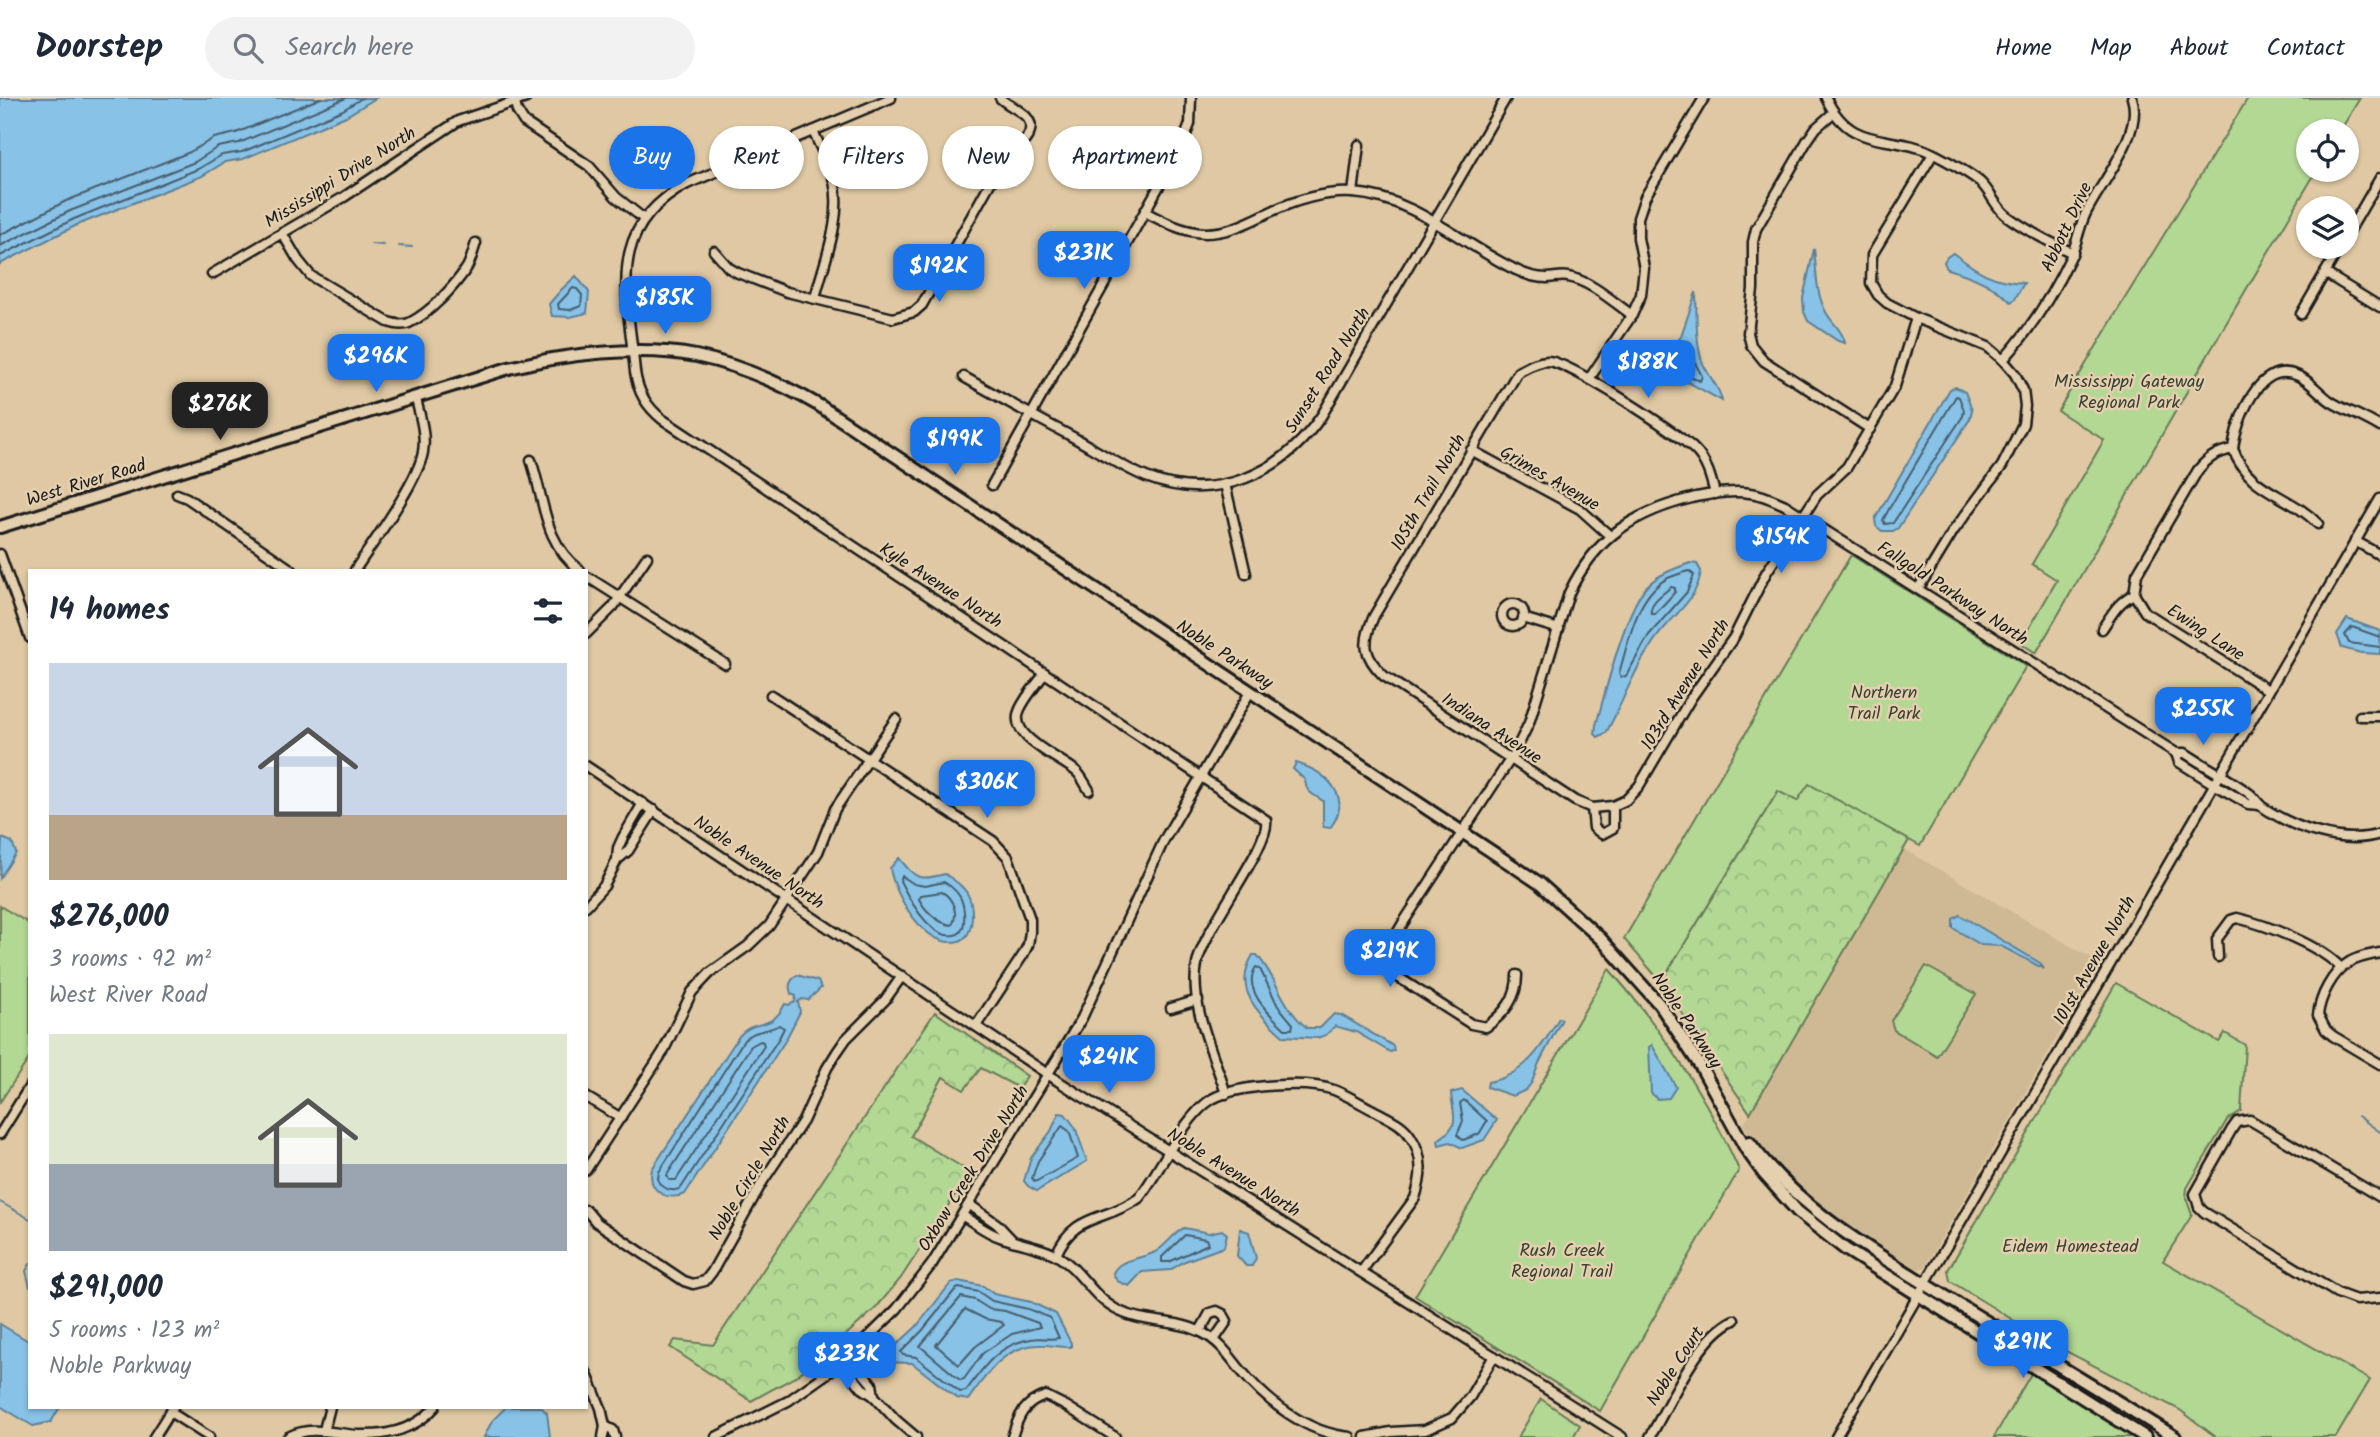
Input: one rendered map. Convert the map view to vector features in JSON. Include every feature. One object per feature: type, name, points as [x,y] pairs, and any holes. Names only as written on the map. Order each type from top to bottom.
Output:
[{"type":"main road","name":"West River Road","points":[[0,527],[527,363],[633,352]]},
{"type":"main road","name":"Noble Parkway","points":[[633,352],[671,353],[710,360],[800,395],[1545,887],[1612,950],[1660,1005],[1684,1038],[1730,1124],[1754,1162],[1798,1212],[1835,1243],[2145,1437]]},
{"type":"main road","name":"Noble Parkway","points":[[1719,1100],[1759,1156],[1800,1198],[1849,1237],[2175,1437]]},
{"type":"street","name":"Mississippi Drive North","points":[[212,274],[344,197],[458,121],[526,98]]},
{"type":"street","points":[[633,352],[626,259],[632,239],[644,219],[666,196],[687,184],[891,98]]},
{"type":"street","points":[[714,251],[729,268],[764,284],[893,318],[914,312],[922,305],[998,169],[1006,157],[1026,142],[1030,125],[1027,118],[1000,98]]},
{"type":"street","points":[[992,485],[1185,139],[1190,124],[1191,98]]},
{"type":"street","name":"Sunset Road North","points":[[964,377],[1146,477],[1185,486],[1226,484],[1264,471],[1297,447],[1311,432],[1506,98]]},
{"type":"street","points":[[1704,98],[1645,197],[1638,218],[1638,238],[1644,268],[1641,295],[1632,315],[1589,379],[1669,430],[1696,451],[1711,476],[1714,494]]},
{"type":"street","points":[[1826,98],[1833,113],[1849,128],[1867,138],[1908,144],[1933,154],[1981,183],[2006,215],[2073,253]]},
{"type":"street","name":"Abbott Drive","points":[[2003,360],[2031,327],[2073,253],[2084,217],[2127,142],[2134,123],[2135,105],[2132,98]]},
{"type":"street","points":[[515,102],[524,122],[589,166],[616,197],[644,219]]},
{"type":"street","points":[[1833,113],[1816,128],[1807,141],[1756,229],[1748,333],[1751,345],[1764,361],[1870,429]]},
{"type":"street","points":[[813,131],[832,174],[837,197],[834,223],[815,298]]},
{"type":"street","points":[[1353,193],[1359,145]]},
{"type":"street","points":[[1918,589],[1954,530],[2002,466],[2023,425],[2025,406],[2023,390],[2015,374],[1988,347],[1916,318],[1887,303],[1871,283],[1872,256],[1878,243],[1933,154]]},
{"type":"street","points":[[2359,214],[2380,178]]},
{"type":"street","points":[[1145,212],[1189,231],[1220,232],[1311,197],[1353,193],[1399,204],[1533,277],[1565,276],[1580,280],[1632,315]]},
{"type":"street","points":[[282,233],[298,260],[312,276],[397,325],[408,324],[442,296],[467,267],[476,243]]},
{"type":"street","points":[[2301,314],[2333,259]]},
{"type":"street","points":[[2325,273],[2380,307]]},
{"type":"street","name":"103rd Avenue North","points":[[1613,806],[1626,800],[1639,786],[1691,698],[1734,637],[1766,572],[1817,495],[1847,467],[1895,386],[1916,318]]},
{"type":"street","name":"Kyle Avenue North","points":[[633,352],[638,388],[643,399],[662,419],[1266,820],[1268,828],[1260,845],[1205,938],[1197,962],[1195,983],[1198,1000]]},
{"type":"street","name":"105th Trail North","points":[[1366,651],[1366,632],[1374,616],[1518,372],[1537,362],[1561,364],[1589,379]]},
{"type":"street","points":[[2318,524],[2309,514],[2254,482],[2239,465],[2233,449],[2236,427],[2258,388],[2274,374],[2297,375],[2334,404],[2380,426]]},
{"type":"street","points":[[356,569],[422,458],[424,436],[416,399]]},
{"type":"street","points":[[2102,629],[2116,607],[2134,594],[2137,574],[2198,470],[2207,459],[2220,451],[2233,449]]},
{"type":"street","name":"Grimes Avenue","points":[[1471,450],[1580,509],[1610,536]]},
{"type":"street","points":[[531,460],[550,531],[568,561],[579,569]]},
{"type":"street","points":[[1226,484],[1246,574]]},
{"type":"street","name":"Fallgold Parkway North","points":[[1517,975],[1517,991],[1498,1018],[1486,1027],[1471,1024],[1390,972],[1385,965],[1385,954],[1530,723],[1569,593],[1591,556],[1629,521],[1650,511],[1714,494],[1749,492],[1786,505],[2176,753],[2185,753],[2251,794],[2260,805]]},
{"type":"street","points":[[177,494],[187,498],[291,569]]},
{"type":"street","name":"101st Avenue North","points":[[1836,1437],[2380,499]]},
{"type":"street","points":[[2356,541],[2380,555]]},
{"type":"street","points":[[0,554],[28,632]]},
{"type":"street","points":[[588,632],[620,597],[646,557]]},
{"type":"street","points":[[588,577],[725,664]]},
{"type":"street","name":"Ewing Lane","points":[[2134,594],[2145,612],[2269,691]]},
{"type":"street","points":[[1523,618],[1559,629]]},
{"type":"street","name":"Indiana Avenue","points":[[1366,651],[1373,665],[1384,676],[1575,802],[1592,808]]},
{"type":"street","points":[[1045,673],[1020,709],[1017,718],[1020,730],[1078,773],[1089,790]]},
{"type":"street","name":"Oxbow Creek Drive North","points":[[721,1436],[788,1401],[842,1363],[911,1293],[970,1205],[1089,1005],[1140,890],[1200,777],[1250,692]]},
{"type":"street","points":[[771,695],[993,841],[1009,857],[1030,919],[1028,945],[976,1026]]},
{"type":"street","points":[[2360,716],[2380,716]]},
{"type":"street","points":[[588,1167],[663,1052],[692,992],[719,965],[759,936],[786,900],[818,852],[830,819],[896,719]]},
{"type":"street","name":"Fallgold Parkway North","points":[[2176,753],[2179,762],[2214,785],[2248,804],[2260,805]]},
{"type":"street","name":"Noble Avenue North","points":[[588,767],[1049,1074],[1622,1437]]},
{"type":"street","points":[[588,904],[604,886],[617,860],[623,837],[643,803]]},
{"type":"street","points":[[2260,805],[2299,825],[2331,837],[2360,839],[2380,834]]},
{"type":"street","points":[[1613,806],[1613,828],[1602,834],[1594,828],[1592,808],[1613,806]]},
{"type":"street","points":[[617,860],[628,851],[654,810]]},
{"type":"street","points":[[2218,957],[2217,939],[2231,920],[2237,918],[2314,947],[2341,968]]},
{"type":"street","points":[[2380,953],[2357,958],[2341,968],[2319,1005],[2318,1015],[2320,1022],[2333,1036],[2380,1065]]},
{"type":"street","name":"Noble Circle North","points":[[588,1212],[597,1223],[684,1282],[693,1284],[705,1281],[762,1181],[803,1121],[837,1052],[846,1039],[885,1000],[902,976]]},
{"type":"street","points":[[1171,1008],[1198,1000],[1226,1094]]},
{"type":"street","points":[[1056,1255],[1067,1235],[1076,1227],[1129,1206],[1139,1198],[1199,1110],[1210,1100],[1254,1088],[1317,1087],[1333,1090],[1397,1122],[1411,1135],[1421,1162],[1420,1185],[1415,1198],[1361,1272]]},
{"type":"street","points":[[0,1133],[28,1089]]},
{"type":"street","points":[[588,1098],[621,1118]]},
{"type":"street","points":[[2380,1197],[2250,1120],[2237,1122],[2195,1194],[2199,1207],[2204,1212],[2337,1293],[2356,1300],[2380,1297]]},
{"type":"street","points":[[970,1205],[998,1224],[1013,1241]]},
{"type":"street","points":[[963,1216],[997,1237],[1056,1255],[1075,1271],[1091,1292],[1118,1311],[1148,1322],[1200,1331],[1214,1340],[1254,1385],[1288,1413],[1322,1431],[1350,1437]]},
{"type":"street","points":[[1200,1331],[1210,1313],[1217,1311],[1223,1314],[1227,1321],[1214,1340]]},
{"type":"street","name":"Noble Court","points":[[1650,1437],[1705,1343],[1722,1326],[1734,1320]]},
{"type":"street","points":[[1366,1437],[1431,1432],[1461,1409],[1494,1356]]},
{"type":"street","points":[[849,1357],[872,1384],[874,1396]]},
{"type":"street","points":[[842,1363],[862,1388],[874,1396],[916,1437]]},
{"type":"street","points":[[588,1377],[601,1408],[605,1426],[603,1437]]},
{"type":"street","points":[[1012,1437],[1018,1416],[1026,1406],[1046,1396],[1115,1437]]},
{"type":"street","points":[[324,1430],[329,1409]]},
{"type":"street","points":[[288,1437],[299,1432],[324,1430],[359,1435],[381,1434],[415,1424],[433,1409]]},
{"type":"street","points":[[168,1437],[156,1434],[171,1410],[209,1437]]},
{"type":"street","points":[[605,1426],[613,1430],[615,1437]]},
{"type":"shaded area","points":[[1904,849],[2100,963],[1925,1267],[1916,1270],[1905,1268],[1834,1221],[1787,1181],[1743,1125]]},
{"type":"green space","name":"Mississippi Gateway Regional Park","points":[[2248,98],[2360,98],[2347,119],[2296,119],[2296,182],[2310,182],[2302,196],[2296,196],[2296,205],[2036,653],[2021,643],[2057,580],[2032,564],[2104,440],[2058,411]]},
{"type":"green space","name":"Northern Trail Park","points":[[1851,555],[2026,666],[1920,846],[1809,784],[1797,801],[1778,791],[1661,982],[1624,939]]},
{"type":"green space","points":[[1808,783],[1909,840],[1750,1113],[1661,982],[1778,791]]},
{"type":"green space","points":[[0,906],[28,923],[28,1060],[0,1102]]},
{"type":"green space","points":[[1926,966],[1976,994],[1937,1056],[1894,1030],[1891,1021]]},
{"type":"green space","name":"Rush Creek Regional Trail","points":[[1609,969],[1665,1039],[1712,1116],[1739,1170],[1600,1411],[1415,1296]]},
{"type":"green space","name":"Eidem Homestead","points":[[2116,983],[2219,1042],[2225,1033],[2245,1045],[2241,1111],[2227,1120],[2187,1188],[2186,1198],[2192,1215],[2163,1261],[2370,1380],[2336,1437],[2216,1437],[2180,1410],[2052,1344],[1950,1281],[1948,1270]]},
{"type":"green space","points":[[935,1012],[1027,1076],[1019,1088],[981,1068],[964,1090],[943,1077],[911,1136],[970,1172],[901,1278],[876,1308],[795,1377],[751,1401],[670,1347],[675,1340],[713,1345]]},
{"type":"green space","points":[[2032,1372],[2136,1437],[1994,1437]]},
{"type":"green space","points":[[1541,1399],[1580,1425],[1573,1437],[1518,1437]]},
{"type":"water","points":[[0,98],[376,98],[346,116],[243,159],[225,162],[202,176],[77,225],[0,264]]},
{"type":"water","points":[[1814,249],[1820,298],[1845,343],[1808,321],[1804,312],[1803,298]]},
{"type":"water","points":[[1953,253],[1986,274],[2024,283],[2015,299],[2011,302],[1981,281],[1947,269],[1944,262]]},
{"type":"water","points":[[576,276],[589,292],[587,313],[570,317],[552,316],[549,304]]},
{"type":"water","points":[[1696,292],[1700,353],[1722,401],[1673,374],[1666,365],[1666,360],[1681,336]]},
{"type":"water","points":[[1955,387],[1965,392],[1972,410],[1970,419],[1898,528],[1882,531],[1876,526],[1875,519],[1950,389]]},
{"type":"water","points":[[1690,563],[1697,564],[1701,571],[1697,587],[1648,650],[1606,733],[1598,737],[1595,734],[1596,725],[1611,672],[1624,631],[1639,597],[1657,578]]},
{"type":"water","points":[[2347,619],[2380,631],[2380,654],[2342,648],[2337,634]]},
{"type":"water","points":[[1296,763],[1318,773],[1334,787],[1339,806],[1337,817],[1330,828],[1323,827],[1323,801],[1309,791],[1305,780],[1293,769]]},
{"type":"water","points":[[2,838],[12,842],[16,853],[0,878]]},
{"type":"water","points":[[899,858],[918,876],[923,878],[945,874],[965,890],[971,902],[972,915],[968,934],[964,938],[946,942],[923,929],[913,918],[898,892],[890,868]]},
{"type":"water","points":[[1960,915],[2040,963],[2044,969],[2001,946],[1981,945],[1953,928],[1953,919]]},
{"type":"water","points":[[1253,955],[1257,955],[1264,964],[1291,1011],[1307,1028],[1320,1028],[1334,1014],[1341,1015],[1393,1046],[1394,1051],[1390,1052],[1356,1032],[1335,1026],[1326,1035],[1317,1038],[1283,1036],[1257,1010],[1247,990],[1247,967]]},
{"type":"water","points":[[797,975],[818,981],[821,988],[808,1000],[802,999],[798,1002],[800,1012],[785,1041],[685,1194],[672,1197],[660,1193],[655,1189],[651,1177],[652,1169],[739,1036],[751,1027],[774,1019],[785,1004],[795,1002],[796,996],[791,994],[790,986]]},
{"type":"water","points":[[1559,1018],[1562,1019],[1526,1090],[1513,1096],[1487,1087],[1488,1082],[1512,1074],[1531,1059]]},
{"type":"water","points":[[1652,1045],[1676,1087],[1669,1098],[1657,1099],[1651,1093],[1649,1047]]},
{"type":"water","points":[[1462,1090],[1497,1120],[1484,1140],[1462,1148],[1450,1142],[1439,1145],[1438,1140],[1450,1129],[1454,1120],[1451,1093]]},
{"type":"water","points":[[1059,1113],[1065,1114],[1075,1127],[1087,1161],[1037,1191],[1024,1181],[1031,1158],[1051,1131]]},
{"type":"water","points":[[1184,1228],[1209,1233],[1222,1230],[1227,1234],[1224,1247],[1185,1261],[1170,1270],[1142,1272],[1129,1286],[1117,1281],[1113,1273],[1116,1268],[1157,1251]]},
{"type":"water","points":[[1240,1229],[1249,1232],[1256,1258],[1252,1266],[1246,1266],[1237,1256]]},
{"type":"water","points":[[958,1281],[983,1286],[994,1294],[1031,1302],[1056,1314],[1071,1347],[1038,1345],[1015,1350],[997,1364],[968,1400],[957,1398],[912,1363],[882,1362],[916,1327],[951,1283]]},
{"type":"water","points":[[0,1324],[28,1341],[28,1409],[59,1409],[51,1422],[33,1426],[0,1406]]},
{"type":"water","points":[[504,1409],[543,1409],[547,1413],[550,1437],[484,1437],[492,1421]]},
{"type":"waterway","points":[[371,244],[383,245]]},
{"type":"waterway","points":[[399,246],[412,247]]},
{"type":"waterway","points":[[2358,1116],[2380,1132]]},
{"type":"waterway","points":[[0,1202],[28,1218]]},
{"type":"waterway","points":[[28,1268],[28,1279]]}]
